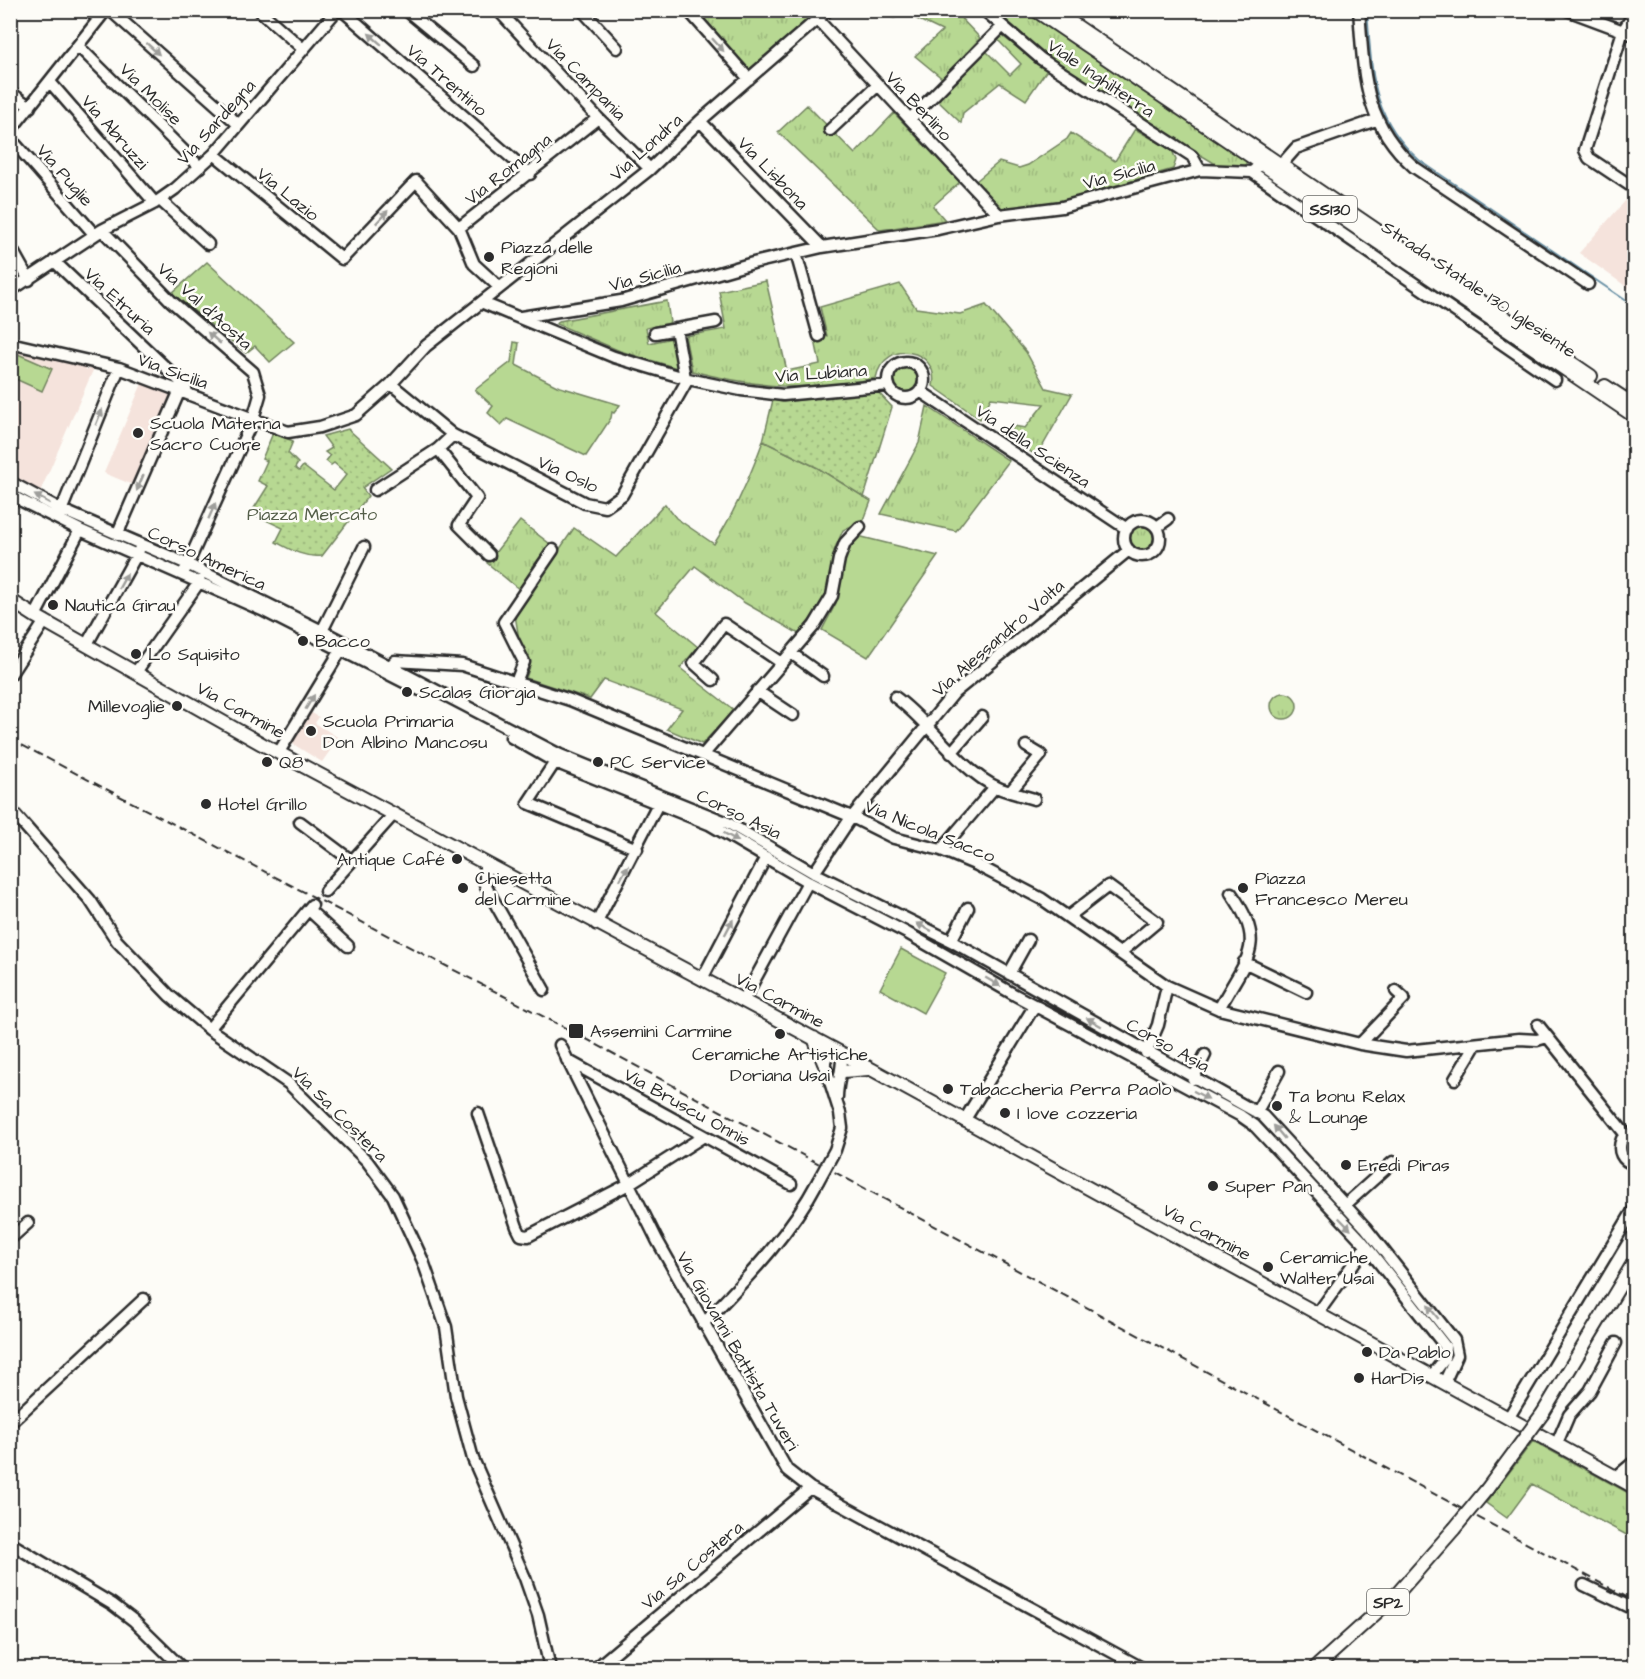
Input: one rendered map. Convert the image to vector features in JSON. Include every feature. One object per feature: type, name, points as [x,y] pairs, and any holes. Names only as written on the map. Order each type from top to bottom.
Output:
[{"type":"main road","name":"Strada Statale 130 Iglesiente","points":[[1035,10],[1635,416]]},
{"type":"main road","name":"Strada Statale 130 Iglesiente","points":[[1053,10],[1635,405]]},
{"type":"main road","name":"Via Carmine","points":[[10,600],[279,752],[596,924],[814,1038],[1433,1374],[1635,1487]]},
{"type":"main road","points":[[814,1038],[824,1063]]},
{"type":"main road","points":[[843,1071],[858,1068],[870,1069]]},
{"type":"main road","name":"SP2","points":[[1315,1668],[1396,1595],[1487,1489],[1543,1413],[1635,1262]]},
{"type":"street","points":[[88,10],[105,13],[237,124]]},
{"type":"street","points":[[259,10],[303,49]]},
{"type":"street","name":"Via Sardegna","points":[[10,291],[98,232],[157,202],[214,154],[237,124],[337,10]]},
{"type":"street","name":"Via Trentino","points":[[342,10],[530,174]]},
{"type":"street","points":[[406,10],[474,66]]},
{"type":"street","name":"Via Campania","points":[[498,10],[598,118],[650,169]]},
{"type":"street","points":[[582,10],[617,48]]},
{"type":"street","points":[[688,10],[749,79]]},
{"type":"street","name":"Via Londra","points":[[483,303],[499,287],[650,169],[699,121],[828,10]]},
{"type":"street","name":"Viale Inghilterra","points":[[984,10],[1041,59],[1192,156],[1200,170]]},
{"type":"street","points":[[1359,10],[1364,80],[1376,120],[1398,153],[1414,167],[1588,284]]},
{"type":"street","points":[[1567,10],[1635,35]]},
{"type":"street","points":[[10,131],[105,13]]},
{"type":"street","points":[[1635,13],[1623,31],[1585,150],[1589,158],[1635,188]]},
{"type":"street","name":"Via Berlino","points":[[817,19],[854,54],[877,86],[999,215]]},
{"type":"street","points":[[910,119],[1002,27]]},
{"type":"street","name":"Via Molise","points":[[78,46],[200,166]]},
{"type":"street","name":"Via Abruzzi","points":[[50,82],[157,202],[208,244]]},
{"type":"street","points":[[830,130],[877,86]]},
{"type":"street","points":[[10,92],[30,107]]},
{"type":"street","name":"Via Romagna","points":[[342,260],[416,181],[459,228],[598,118]]},
{"type":"street","points":[[1281,165],[1296,148],[1376,120]]},
{"type":"street","name":"Via Lisbona","points":[[699,121],[822,247]]},
{"type":"street","name":"Via Puglie","points":[[10,138],[98,232]]},
{"type":"street","name":"Via Lazio","points":[[214,154],[342,260]]},
{"type":"street","points":[[1262,163],[1252,172],[1555,380]]},
{"type":"street","name":"Via Sicilia","points":[[10,343],[119,368],[288,432],[320,427],[356,415],[391,384],[426,346],[483,303],[521,317],[554,313],[621,301],[753,263],[822,247],[938,228],[999,215],[1062,207],[1200,170],[1252,172]]},
{"type":"street","points":[[459,228],[474,264],[499,287]]},
{"type":"street","name":"Via Val d'Aosta","points":[[98,232],[171,301],[254,372],[260,395],[254,418],[185,568]]},
{"type":"street","points":[[10,246],[29,280]]},
{"type":"street","points":[[796,254],[819,336]]},
{"type":"street","name":"Via Etruria","points":[[54,261],[186,386],[183,391]]},
{"type":"street","points":[[553,330],[554,313]]},
{"type":"street","name":"Via Lubiana","points":[[521,317],[614,357],[687,379],[741,390],[783,395],[889,385]]},
{"type":"street","points":[[655,333],[716,322]]},
{"type":"street","points":[[676,329],[687,379]]},
{"type":"street","points":[[910,362],[923,374],[924,380],[920,391],[911,397],[895,394],[889,385],[893,368],[910,362]]},
{"type":"street","points":[[60,515],[119,368]]},
{"type":"street","name":"Via Oslo","points":[[391,384],[453,435],[585,503],[605,507],[622,495],[687,379]]},
{"type":"street","points":[[117,535],[183,391]]},
{"type":"street","name":"Via della Scienza","points":[[920,391],[1127,529]]},
{"type":"street","points":[[375,490],[438,449],[453,435]]},
{"type":"street","points":[[438,449],[477,498],[459,525],[489,555]]},
{"type":"street","name":"Corso America","points":[[10,482],[80,530],[185,568],[322,631],[386,669],[557,759],[660,801]]},
{"type":"street","name":"Corso America","points":[[10,495],[117,535],[139,550]]},
{"type":"street","points":[[1156,527],[1168,519]]},
{"type":"street","points":[[1142,520],[1156,527],[1160,539],[1155,550],[1145,556],[1129,550],[1125,540],[1127,529],[1142,520]]},
{"type":"street","points":[[703,754],[814,626],[832,596],[839,559],[845,543],[860,527]]},
{"type":"street","points":[[10,675],[40,619],[80,530]]},
{"type":"street","points":[[322,631],[364,547]]},
{"type":"street","points":[[87,644],[139,550]]},
{"type":"street","points":[[516,682],[524,662],[504,622],[554,550]]},
{"type":"street","name":"Via Alessandro Volta","points":[[743,1001],[811,877],[852,817],[927,723],[954,693],[1129,550]]},
{"type":"street","name":"Corso America","points":[[185,568],[200,581],[341,650],[386,669]]},
{"type":"street","points":[[136,672],[200,581]]},
{"type":"street","points":[[713,680],[694,663],[724,624],[782,663]]},
{"type":"street","points":[[279,752],[341,650]]},
{"type":"street","points":[[791,653],[823,676]]},
{"type":"street","name":"Via Nicola Sacco","points":[[386,669],[395,661],[409,660],[462,666],[570,699],[852,817],[894,838],[941,850],[977,865],[1042,899],[1167,986],[1219,1009],[1360,1044],[1406,1051],[1519,1039],[1538,1040],[1547,1037]]},
{"type":"street","points":[[757,691],[793,716]]},
{"type":"street","points":[[896,697],[927,723],[951,753],[994,788],[1034,799]]},
{"type":"street","points":[[951,753],[982,717]]},
{"type":"street","points":[[1010,792],[1041,755],[1026,746]]},
{"type":"street","points":[[557,759],[528,803],[637,849]]},
{"type":"street","points":[[941,850],[994,788]]},
{"type":"street","points":[[596,924],[660,801]]},
{"type":"street","name":"Corso Asia","points":[[660,801],[709,824],[766,857],[951,941],[1273,1124],[1365,1227],[1455,1340],[1457,1355],[1445,1382]]},
{"type":"street","name":"Corso Asia","points":[[660,801],[728,823],[811,877],[907,933],[1254,1125],[1366,1246],[1445,1346],[1444,1360],[1433,1374]]},
{"type":"street","name":"Via Sa Costera","points":[[10,809],[90,900],[117,941],[171,996],[209,1029],[288,1083],[367,1161],[393,1196],[423,1260],[446,1327],[456,1396],[473,1459],[525,1578],[538,1615],[550,1668]]},
{"type":"street","points":[[325,891],[394,814]]},
{"type":"street","points":[[300,822],[352,861]]},
{"type":"street","points":[[702,979],[766,857]]},
{"type":"street","points":[[485,864],[485,885],[544,990]]},
{"type":"street","points":[[1068,917],[1108,886],[1116,891],[1157,922],[1120,953]]},
{"type":"street","points":[[1219,1009],[1252,946],[1252,929],[1231,893]]},
{"type":"street","points":[[209,1029],[311,907],[348,946]]},
{"type":"street","points":[[951,941],[968,908]]},
{"type":"street","points":[[1009,974],[1028,940]]},
{"type":"street","points":[[1244,962],[1306,992]]},
{"type":"street","points":[[1146,1053],[1158,1025],[1167,986]]},
{"type":"street","points":[[1360,1044],[1404,998],[1396,991]]},
{"type":"street","points":[[964,1120],[1035,1005]]},
{"type":"street","points":[[1538,1025],[1630,1133],[1620,1144],[1621,1155],[1628,1162],[1635,1164]]},
{"type":"street","points":[[1455,1079],[1476,1044]]},
{"type":"street","name":"Via Giovanni Battista Tuveri","points":[[560,1045],[627,1185],[787,1470],[810,1488],[1142,1668]]},
{"type":"street","points":[[703,1324],[770,1253],[800,1215],[835,1150],[842,1128],[824,1063],[836,1051],[843,1071],[837,1083],[836,1103]]},
{"type":"street","points":[[1193,1079],[1205,1055]]},
{"type":"street","name":"Via Bruscu Onnis","points":[[567,1060],[791,1184]]},
{"type":"street","points":[[1256,1113],[1279,1071]]},
{"type":"street","points":[[478,1113],[521,1234],[528,1236],[627,1185],[704,1136]]},
{"type":"street","points":[[1292,1168],[1302,1159]]},
{"type":"street","points":[[1345,1205],[1393,1162]]},
{"type":"street","points":[[1509,1417],[1635,1209]]},
{"type":"street","points":[[10,1239],[28,1223]]},
{"type":"street","points":[[1318,1313],[1366,1246]]},
{"type":"street","points":[[10,1422],[144,1299]]},
{"type":"street","points":[[1557,1443],[1569,1415],[1590,1392],[1616,1343]]},
{"type":"street","points":[[1616,1477],[1635,1462]]},
{"type":"street","name":"Via Sa Costera","points":[[596,1668],[810,1488]]},
{"type":"street","points":[[10,1543],[112,1604],[182,1668]]},
{"type":"street","points":[[1584,1585],[1635,1609]]},
{"type":"shaded area","points":[[1634,191],[1634,292],[1579,253]]},
{"type":"shaded area","points":[[10,347],[87,364],[86,370],[94,368],[40,492],[11,477]]},
{"type":"shaded area","name":"Scuola Materna Sacro Cuore","points":[[143,381],[172,393],[133,485],[104,473]]},
{"type":"shaded area","name":"Scuola Primaria Don Albino Mancosu","points":[[308,711],[319,717],[315,723],[339,738],[322,762],[288,741]]},
{"type":"green space","points":[[693,11],[798,11],[808,19],[747,71]]},
{"type":"green space","points":[[903,11],[962,11],[958,15],[980,38],[943,79],[915,56],[942,31]]},
{"type":"green space","points":[[991,11],[1028,11],[1247,158],[1245,169],[1219,166],[1169,136],[1052,62],[1003,25]]},
{"type":"green space","points":[[1001,35],[1047,70],[1026,100],[1000,83],[963,113],[961,123],[936,99],[985,50],[1010,75],[1021,64],[997,39]]},
{"type":"green space","points":[[807,105],[855,154],[894,113],[960,182],[933,206],[945,220],[880,230],[778,132]]},
{"type":"green space","points":[[1135,129],[1172,150],[1176,160],[1173,169],[1059,202],[1003,209],[976,181],[999,162],[1019,168],[1028,165],[1067,139],[1071,133],[1115,161]]},
{"type":"green space","points":[[207,262],[294,342],[270,362],[255,346],[246,353],[172,293]]},
{"type":"green space","points":[[766,281],[787,371],[820,364],[815,340],[827,336],[820,307],[900,284],[916,308],[960,314],[986,305],[1026,352],[1046,388],[1072,394],[1037,456],[1008,437],[1014,426],[1025,428],[1044,404],[991,398],[980,419],[933,386],[933,373],[928,363],[920,356],[910,353],[899,353],[889,357],[881,365],[876,378],[852,383],[806,387],[738,381],[692,371],[685,336],[726,329],[719,291]]},
{"type":"green space","points":[[667,301],[670,323],[646,328],[649,343],[672,338],[677,368],[620,351],[557,324],[559,321]]},
{"type":"green space","points":[[514,342],[519,343],[516,365],[557,386],[620,405],[614,413],[612,412],[611,418],[586,456],[507,419],[501,425],[488,413],[493,406],[475,390],[511,362]]},
{"type":"green space","points":[[11,351],[52,369],[42,391],[11,377]]},
{"type":"green space","points":[[906,368],[915,372],[919,381],[915,390],[906,394],[897,390],[893,381],[897,372]]},
{"type":"green space","points":[[877,391],[892,407],[864,497],[818,468],[763,441],[773,400],[783,402]]},
{"type":"green space","points":[[927,406],[1009,461],[956,531],[881,514],[919,443]]},
{"type":"green space","name":"Piazza Mercato","points":[[348,429],[391,468],[362,488],[368,496],[322,556],[304,555],[276,542],[283,528],[251,513],[268,486],[258,481],[267,461],[262,459],[273,433],[293,441],[288,453],[298,463],[295,468],[299,471],[303,466],[334,490],[347,474],[334,463],[331,465],[326,461],[330,456],[325,452],[332,448],[323,436]]},
{"type":"green space","points":[[763,441],[818,468],[871,501],[864,520],[843,530],[834,551],[832,586],[828,597],[799,634],[745,603],[695,566],[656,612],[698,647],[680,668],[734,710],[702,744],[667,729],[682,709],[604,680],[590,699],[526,678],[530,666],[519,639],[515,615],[574,528],[616,557],[665,504],[676,518],[714,544],[742,494]]},
{"type":"green space","points":[[520,521],[550,544],[531,569],[532,574],[520,590],[487,563]]},
{"type":"green space","points":[[1143,525],[1152,529],[1156,538],[1152,547],[1143,551],[1134,547],[1130,538],[1134,529]]},
{"type":"green space","points":[[858,536],[938,556],[868,657],[822,630],[836,603],[845,556]]},
{"type":"green space","points":[[1284,693],[1293,697],[1297,706],[1293,715],[1284,719],[1275,715],[1271,706],[1275,697]]},
{"type":"green space","points":[[901,949],[945,973],[923,1013],[880,989]]},
{"type":"green space","points":[[1634,1135],[1634,1160],[1626,1155],[1625,1143]]},
{"type":"green space","points":[[1533,1441],[1634,1496],[1634,1539],[1532,1484],[1507,1518],[1486,1503]]},
{"type":"waterway","points":[[1367,10],[1376,92],[1382,110],[1403,143],[1419,160],[1634,306]]},
{"type":"railway","points":[[10,739],[575,1033],[1634,1601]]},
{"type":"place","name":"Piazza delle Regioni","points":[[489,257]]},
{"type":"place","name":"Scuola Materna Sacro Cuore","points":[[138,433]]},
{"type":"place","name":"Nautica Girau","points":[[53,605]]},
{"type":"place","name":"Bacco","points":[[303,641]]},
{"type":"place","name":"Lo Squisito","points":[[136,654]]},
{"type":"place","name":"Scalas Giorgia","points":[[407,692]]},
{"type":"place","name":"Millevoglie","points":[[177,706]]},
{"type":"place","name":"Scuola Primaria Don Albino Mancosu","points":[[311,731]]},
{"type":"place","name":"Q8","points":[[267,762]]},
{"type":"place","name":"PC Service","points":[[598,762]]},
{"type":"place","name":"Hotel Grillo","points":[[206,804]]},
{"type":"place","name":"Antique Café","points":[[457,859]]},
{"type":"place","name":"Chiesetta del Carmine","points":[[463,888]]},
{"type":"place","name":"Piazza Francesco Mereu","points":[[1243,888]]},
{"type":"place","name":"Assemini Carmine","points":[[576,1031]]},
{"type":"place","name":"Ceramiche Artistiche Doriana Usai","points":[[780,1034]]},
{"type":"place","name":"Tabaccheria Perra Paolo","points":[[948,1089]]},
{"type":"place","name":"Ta bonu Relax & Lounge","points":[[1277,1106]]},
{"type":"place","name":"I love cozzeria","points":[[1005,1113]]},
{"type":"place","name":"Eredi Piras","points":[[1346,1165]]},
{"type":"place","name":"Super Pan","points":[[1213,1186]]},
{"type":"place","name":"Ceramiche Walter Usai","points":[[1268,1267]]},
{"type":"place","name":"Da Pablo","points":[[1367,1352]]},
{"type":"place","name":"HarDis","points":[[1359,1378]]}]
